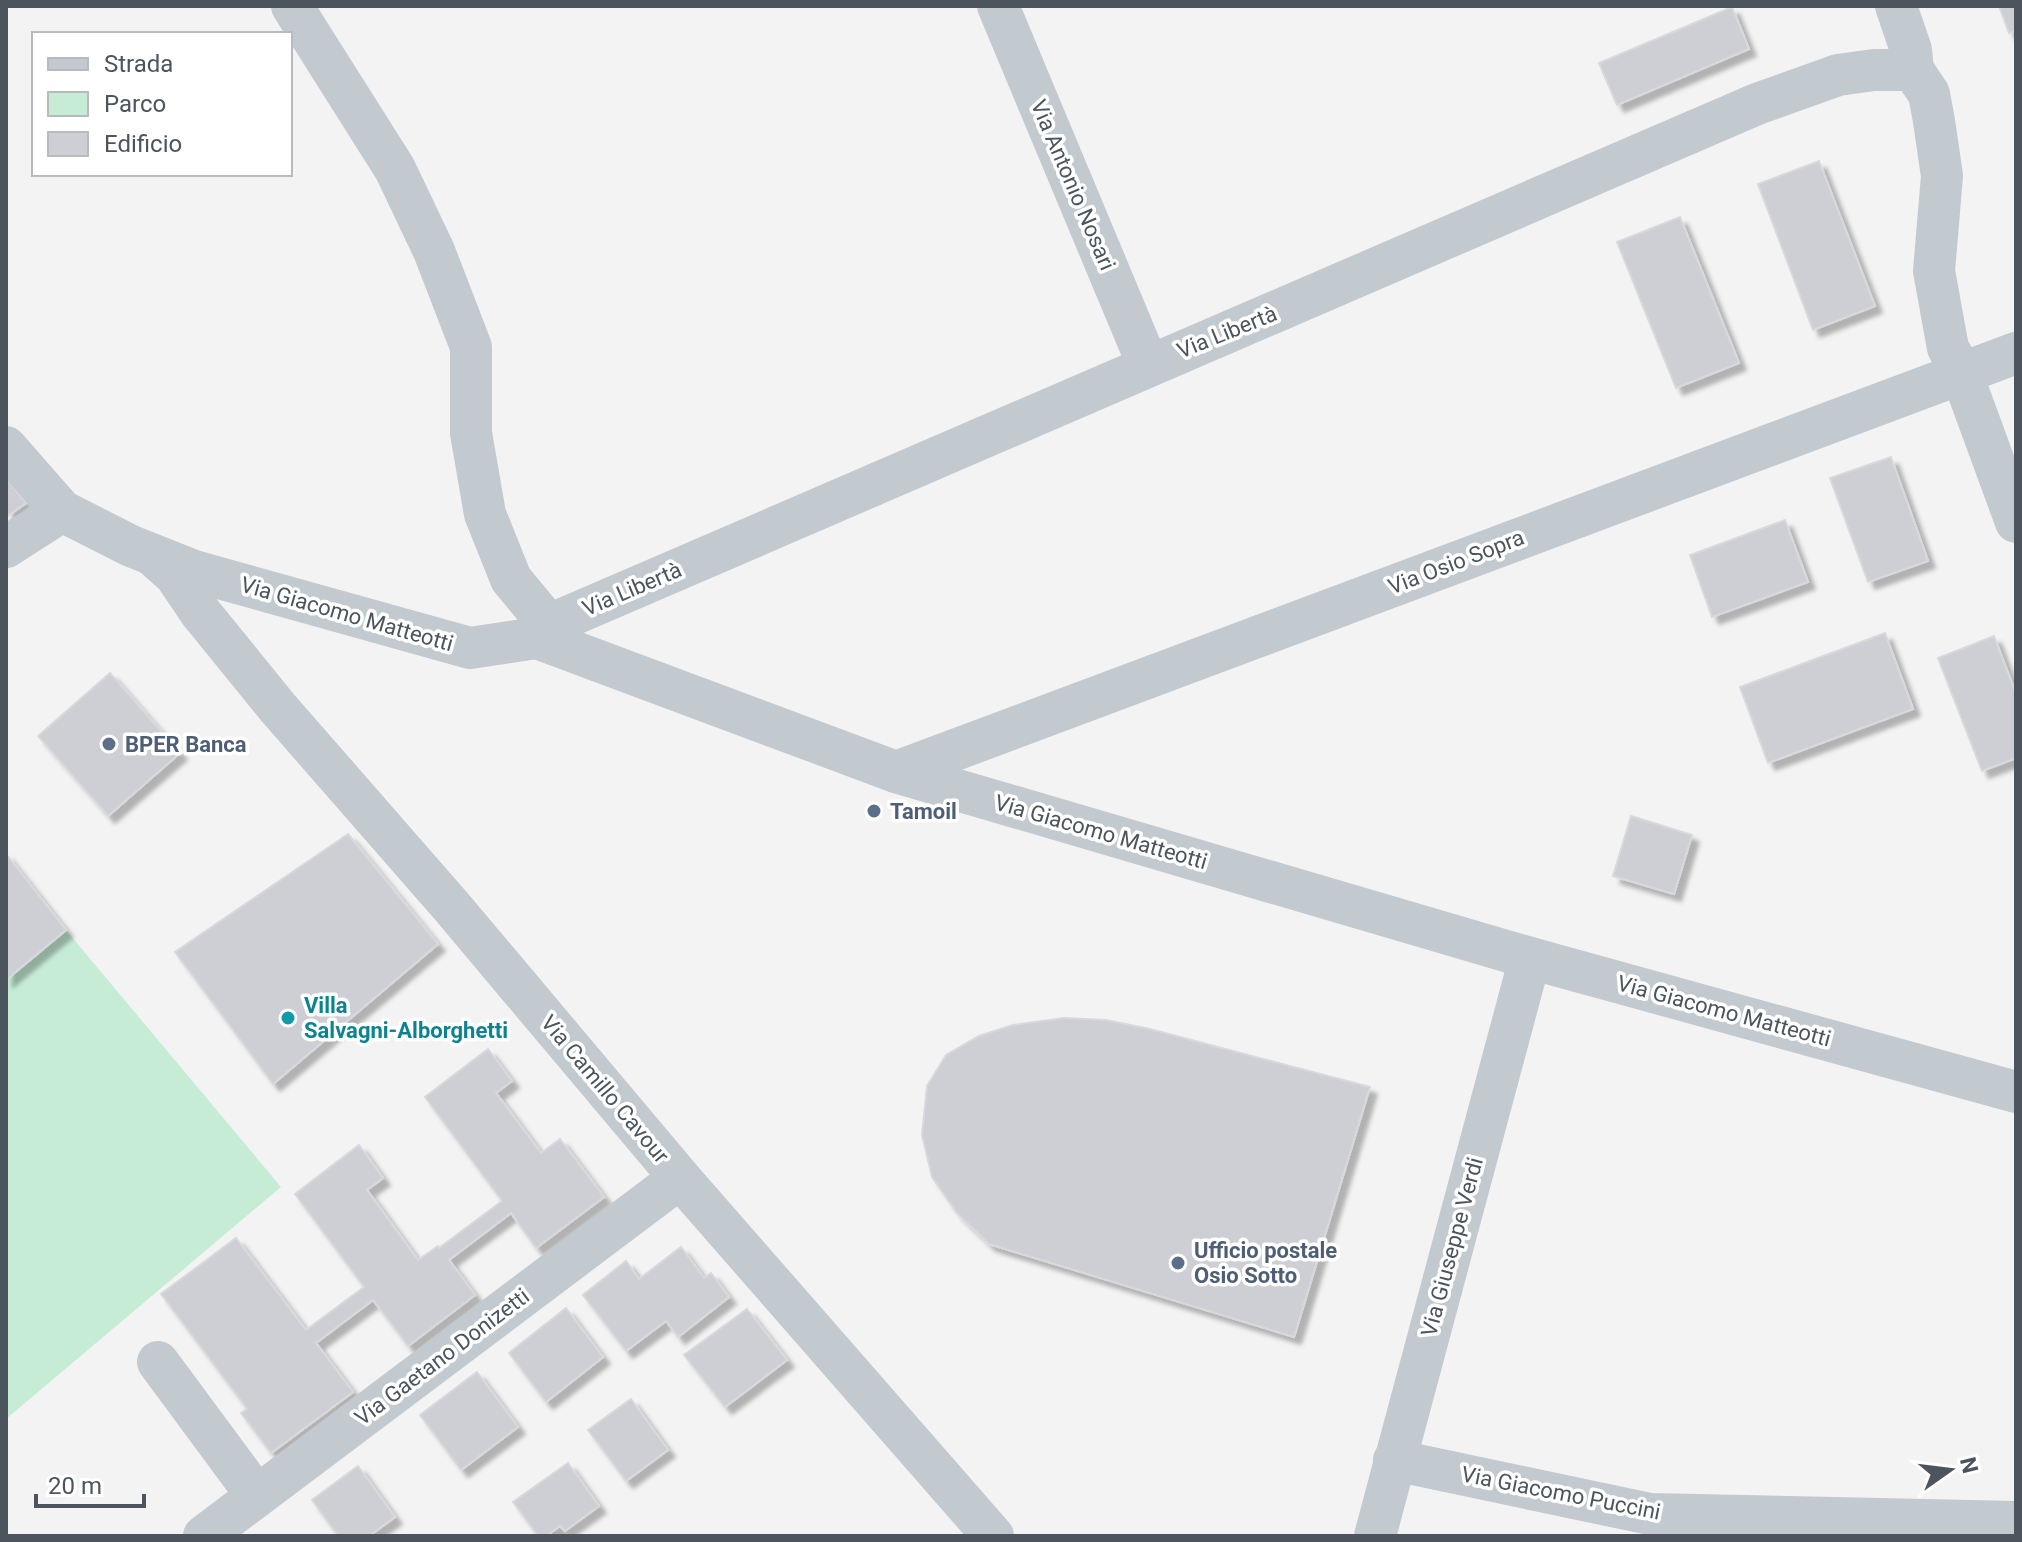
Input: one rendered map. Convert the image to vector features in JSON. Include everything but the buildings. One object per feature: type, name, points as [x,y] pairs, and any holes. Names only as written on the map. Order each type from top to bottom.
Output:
[{"type":"street","points":[[292,6],[395,169],[434,251],[471,347],[471,433],[485,514],[511,579],[543,631]]},
{"type":"street","name":"Via Antonio Nosari","points":[[998,6],[1148,365]]},
{"type":"street","points":[[1896,6],[1911,50],[1913,70],[1929,94],[1934,121],[1942,176],[1934,271],[1948,348],[1961,372],[2016,522]]},
{"type":"street","name":"Via Libertà","points":[[543,631],[1148,365],[1306,300],[1757,104],[1838,75],[1874,70],[1913,70]]},
{"type":"street","name":"Via Osio Sopra","points":[[896,772],[2016,353]]},
{"type":"street","points":[[6,447],[62,511],[152,555]]},
{"type":"street","points":[[6,547],[62,511]]},
{"type":"street","name":"Via Giacomo Matteotti","points":[[152,555],[194,571],[470,648],[543,631],[896,772],[1530,958],[2016,1092]]},
{"type":"street","name":"Via Camillo Cavour","points":[[152,555],[175,575],[221,638],[980,1532]]},
{"type":"street","points":[[221,638],[225,617],[236,599],[258,589]]},
{"type":"street","name":"Via Giuseppe Verdi","points":[[1375,1536],[1530,958]]},
{"type":"street","name":"Via Gaetano Donizetti","points":[[204,1536],[680,1178]]},
{"type":"street","points":[[158,1362],[257,1496]]},
{"type":"street","name":"Via Giacomo Puccini","points":[[1394,1460],[1650,1514],[2016,1522]]},
{"type":"green space","points":[[66,930],[281,1187],[6,1419],[6,980]]},
{"type":"place","name":"BPER Banca","points":[[109,744]]},
{"type":"place","name":"Tamoil","points":[[874,811]]},
{"type":"place","name":"Villa Salvagni-Alborghetti","points":[[288,1018]]},
{"type":"place","name":"Ufficio postale Osio Sotto","points":[[1178,1263]]}]
